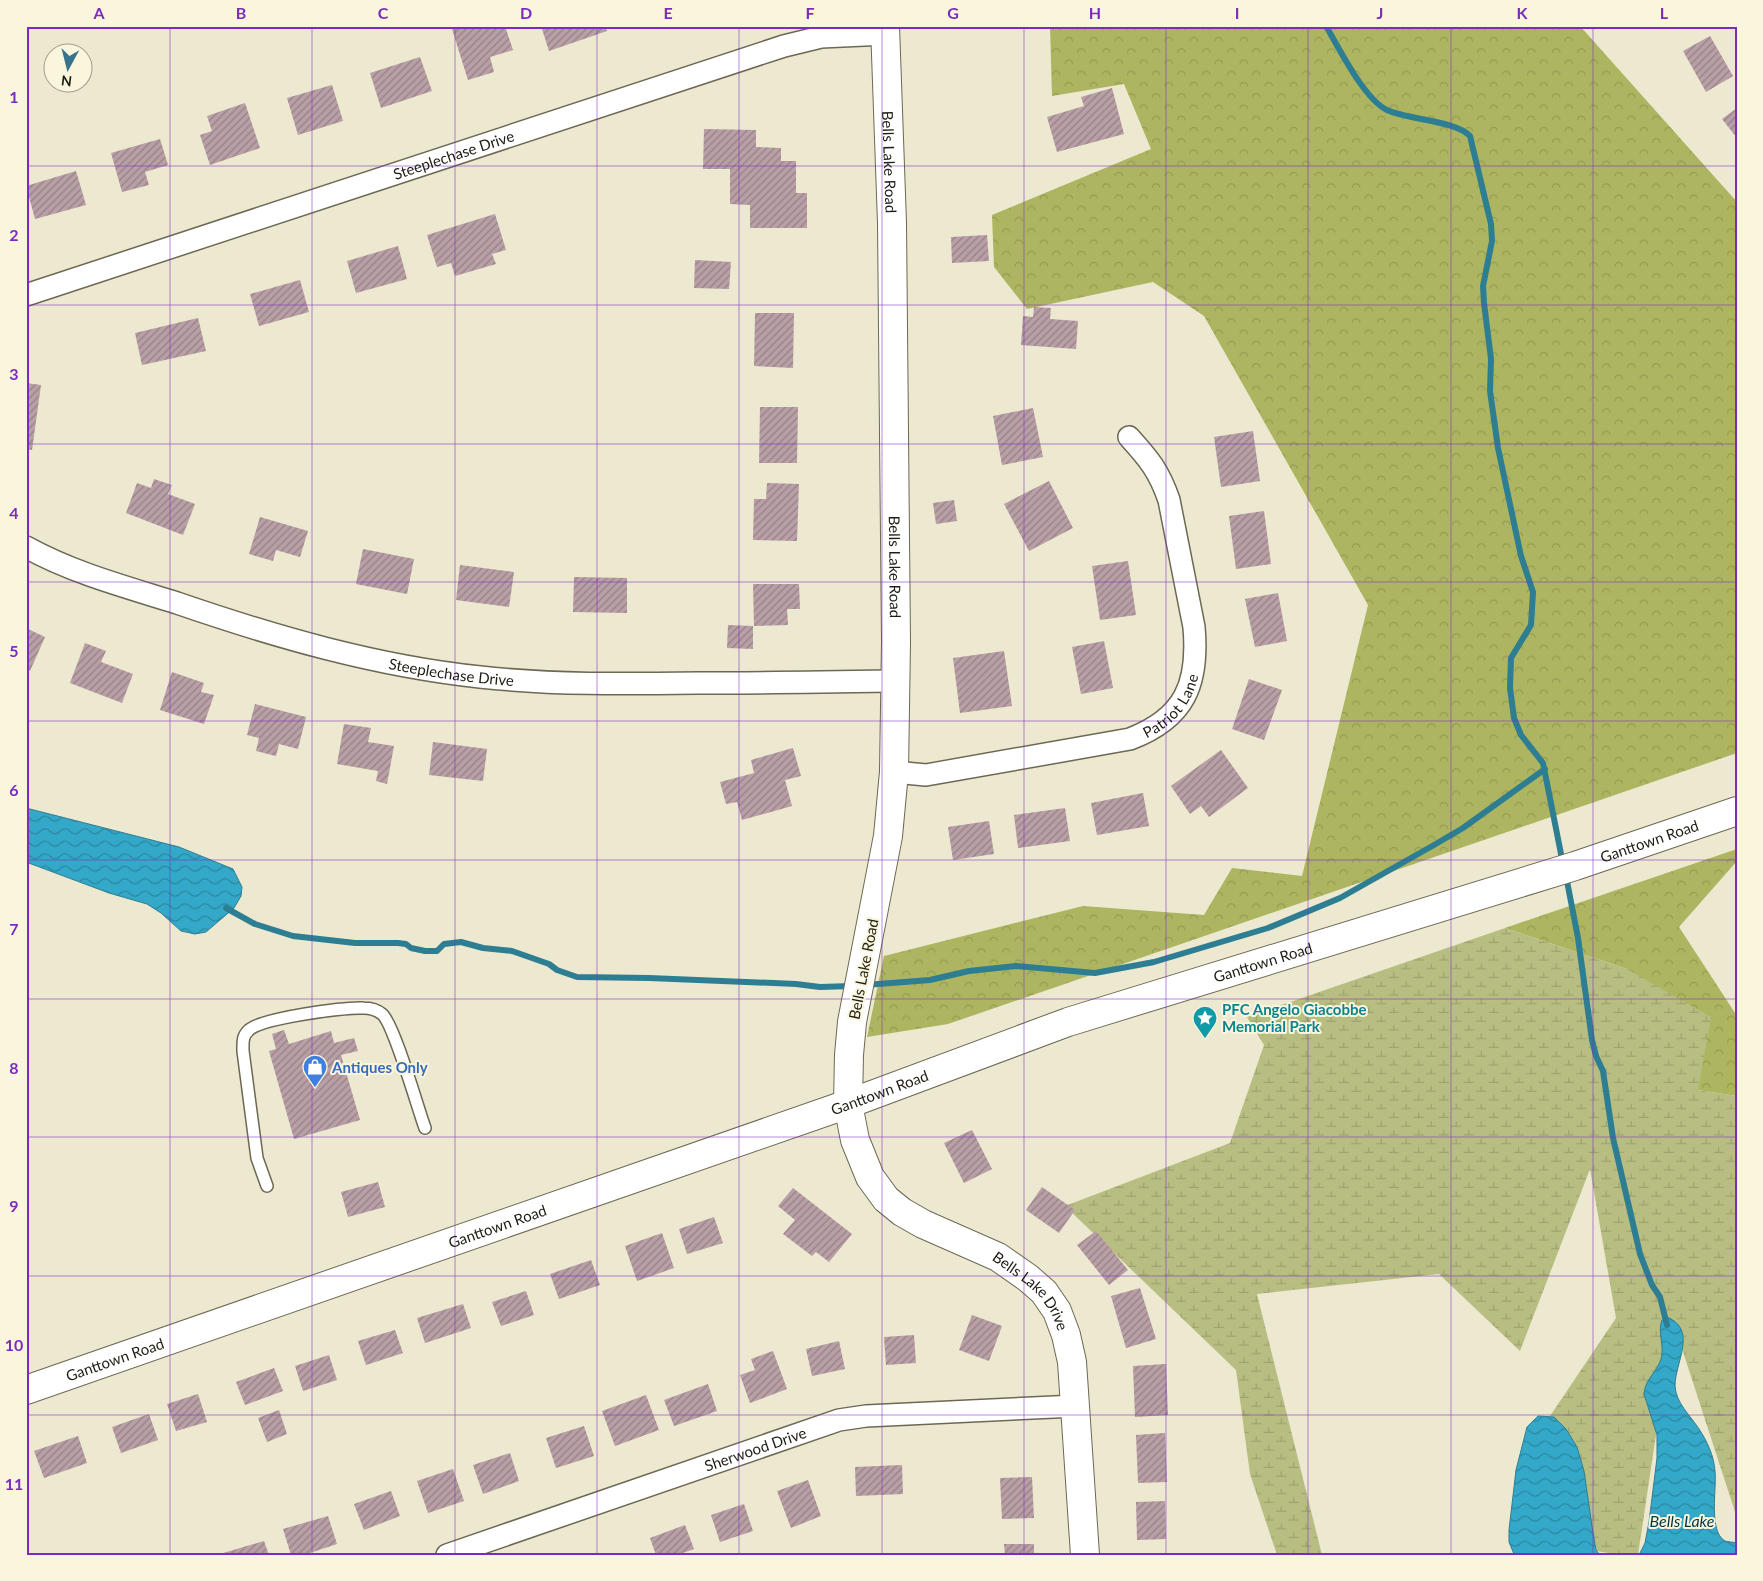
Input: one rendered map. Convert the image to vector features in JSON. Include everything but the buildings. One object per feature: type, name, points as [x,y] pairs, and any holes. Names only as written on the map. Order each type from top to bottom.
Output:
[{"type":"street","name":"Steeplechase Drive","points":[[26,295],[784,46],[821,37],[886,30]]},
{"type":"street","name":"Bells Lake Road","points":[[848,1104],[849,1055],[856,1002],[888,836],[894,772],[896,632],[892,222],[886,30]]},
{"type":"street","name":"Patriot Lane","points":[[894,772],[926,775],[1130,739],[1159,726],[1171,715],[1186,696],[1192,679],[1196,645],[1169,500],[1162,481],[1152,463],[1129,436]]},
{"type":"street","name":"Steeplechase Drive","points":[[26,547],[86,573],[268,633],[341,653],[434,670],[487,678],[558,683],[894,681]]},
{"type":"street","name":"Ganttown Road","points":[[26,1390],[848,1104],[1068,1022],[1563,869],[1737,811]]},
{"type":"street","name":"Bells Lake Drive","points":[[848,1104],[855,1140],[870,1178],[886,1199],[902,1212],[923,1224],[998,1258],[1028,1278],[1044,1292],[1057,1312],[1066,1335],[1072,1362],[1086,1555]]},
{"type":"street","name":"Sherwood Drive","points":[[447,1555],[839,1420],[866,1416],[1076,1406]]},
{"type":"lane","points":[[267,1186],[256,1158],[243,1051],[244,1036],[248,1030],[261,1023],[326,1011],[363,1008],[373,1009],[383,1014],[392,1031],[425,1128]]},
{"type":"green space","points":[[1050,26],[1080,26],[1099,29],[1101,26],[1580,26],[1737,202],[1737,753],[948,1024],[867,1037],[884,956],[1083,906],[1204,915],[1232,868],[1302,876],[1368,605],[1204,316],[1153,282],[1027,309],[994,267],[992,215],[1151,149],[1124,84],[1052,96]]},
{"type":"green space","points":[[1737,849],[1737,861],[1679,927],[1737,1016],[1737,1096],[1698,1090],[1627,969],[1505,928]]},
{"type":"green space","points":[[1505,928],[1627,969],[1711,1017],[1698,1090],[1737,1096],[1737,1518],[1673,1321],[1638,1555],[1621,1555],[1596,1551],[1550,1416],[1616,1318],[1590,1169],[1520,1351],[1439,1274],[1257,1294],[1322,1555],[1277,1555],[1250,1474],[1236,1370],[1065,1206],[1230,1143],[1264,1045],[1247,1017]]},
{"type":"water","points":[[26,808],[179,847],[233,869],[242,887],[241,896],[234,908],[206,932],[195,934],[181,931],[161,913],[147,904],[109,893],[26,862]]},
{"type":"water","name":"Bells Lake","points":[[1667,1317],[1676,1323],[1681,1330],[1683,1338],[1683,1347],[1676,1377],[1676,1392],[1710,1449],[1715,1471],[1714,1509],[1717,1528],[1720,1536],[1725,1541],[1737,1543],[1737,1555],[1639,1555],[1645,1543],[1649,1522],[1657,1458],[1657,1435],[1644,1394],[1647,1384],[1661,1359],[1661,1325],[1662,1320]]},
{"type":"water","points":[[1538,1416],[1554,1417],[1566,1429],[1577,1447],[1584,1471],[1596,1550],[1600,1555],[1514,1554],[1509,1542],[1509,1530],[1516,1470],[1527,1427]]},
{"type":"waterway","points":[[1326,26],[1353,72],[1378,104],[1396,113],[1443,123],[1470,136],[1491,224],[1492,241],[1483,286],[1491,359],[1490,391],[1498,448],[1521,556],[1533,592],[1531,625],[1511,658],[1510,688],[1514,718],[1521,735],[1543,763],[1563,864]]},
{"type":"waterway","points":[[865,985],[930,980],[969,971],[1016,966],[1095,973],[1154,962],[1268,928],[1340,898],[1434,845],[1463,828],[1545,769]]},
{"type":"waterway","points":[[1566,876],[1578,938],[1592,1040],[1596,1056],[1603,1071],[1613,1138],[1640,1254],[1652,1285],[1660,1297],[1667,1325]]},
{"type":"waterway","points":[[226,908],[255,924],[293,936],[355,943],[398,943],[425,951],[437,951],[444,944],[461,942],[483,948],[512,951],[549,964],[557,970],[577,977],[796,984],[820,987],[852,986]]},
{"type":"place","name":"PFC Angelo Giacobbe Memorial Park","points":[[1205,1039]]},
{"type":"place","name":"Antiques Only","points":[[315,1088]]}]
